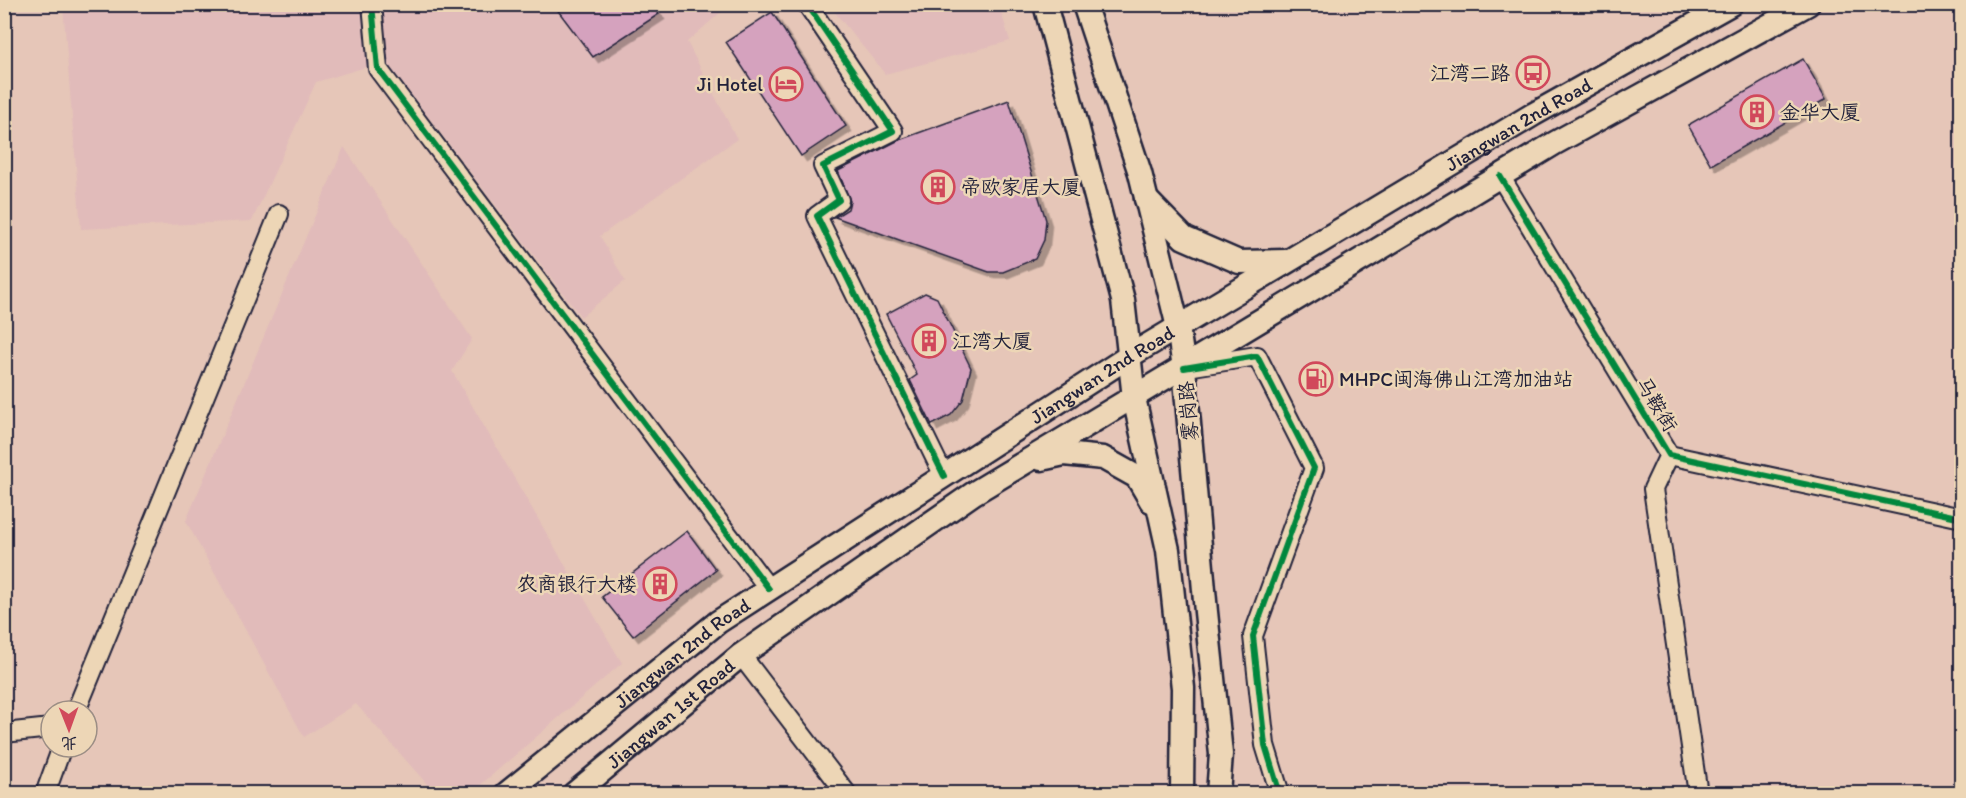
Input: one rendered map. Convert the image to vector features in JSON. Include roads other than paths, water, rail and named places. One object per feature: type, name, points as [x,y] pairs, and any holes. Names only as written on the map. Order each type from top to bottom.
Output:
[{"type":"main road","points":[[1045,4],[1123,300],[1134,398],[1167,550],[1183,688],[1182,794]]},
{"type":"main road","name":"雾岗路","points":[[1084,4],[1140,173],[1178,327],[1184,368],[1221,754],[1218,794]]},
{"type":"main road","name":"Jiangwan 2nd Road","points":[[506,794],[718,622],[1128,357],[1534,114],[1731,4]]},
{"type":"main road","name":"Jiangwan 2nd Road","points":[[741,655],[974,493],[1555,143],[1808,4]]},
{"type":"main road","points":[[1146,199],[1184,238],[1239,262],[1288,261]]},
{"type":"main road","points":[[1025,462],[1064,454],[1103,458],[1137,477],[1160,516]]},
{"type":"main road","name":"Jiangwan 1st Road","points":[[574,794],[741,655]]},
{"type":"street","points":[[372,4],[378,69],[769,589]]},
{"type":"street","points":[[807,4],[893,131],[823,166],[839,200],[817,216],[944,476]]},
{"type":"street","name":"马鞍街","points":[[1500,176],[1669,455],[1962,518]]},
{"type":"street","points":[[81,699],[279,214]]},
{"type":"street","points":[[1184,368],[1257,356],[1314,468],[1253,636],[1265,745],[1280,794]]},
{"type":"street","points":[[1669,455],[1653,489],[1698,794]]},
{"type":"street","points":[[741,655],[847,794]]},
{"type":"street","points":[[4,733],[39,729]]},
{"type":"street","points":[[45,794],[58,759]]},
{"type":"place","name":"江湾二路","points":[[1533,73]]},
{"type":"place","name":"Ji Hotel","points":[[786,84]]},
{"type":"place","name":"金华大厦","points":[[1757,112]]},
{"type":"place","name":"帝欧家居大厦","points":[[938,187]]},
{"type":"place","name":"江湾大厦","points":[[929,341]]},
{"type":"place","name":"MHPC闽海佛山江湾加油站","points":[[1316,379]]},
{"type":"place","name":"农商银行大楼","points":[[660,584]]}]
